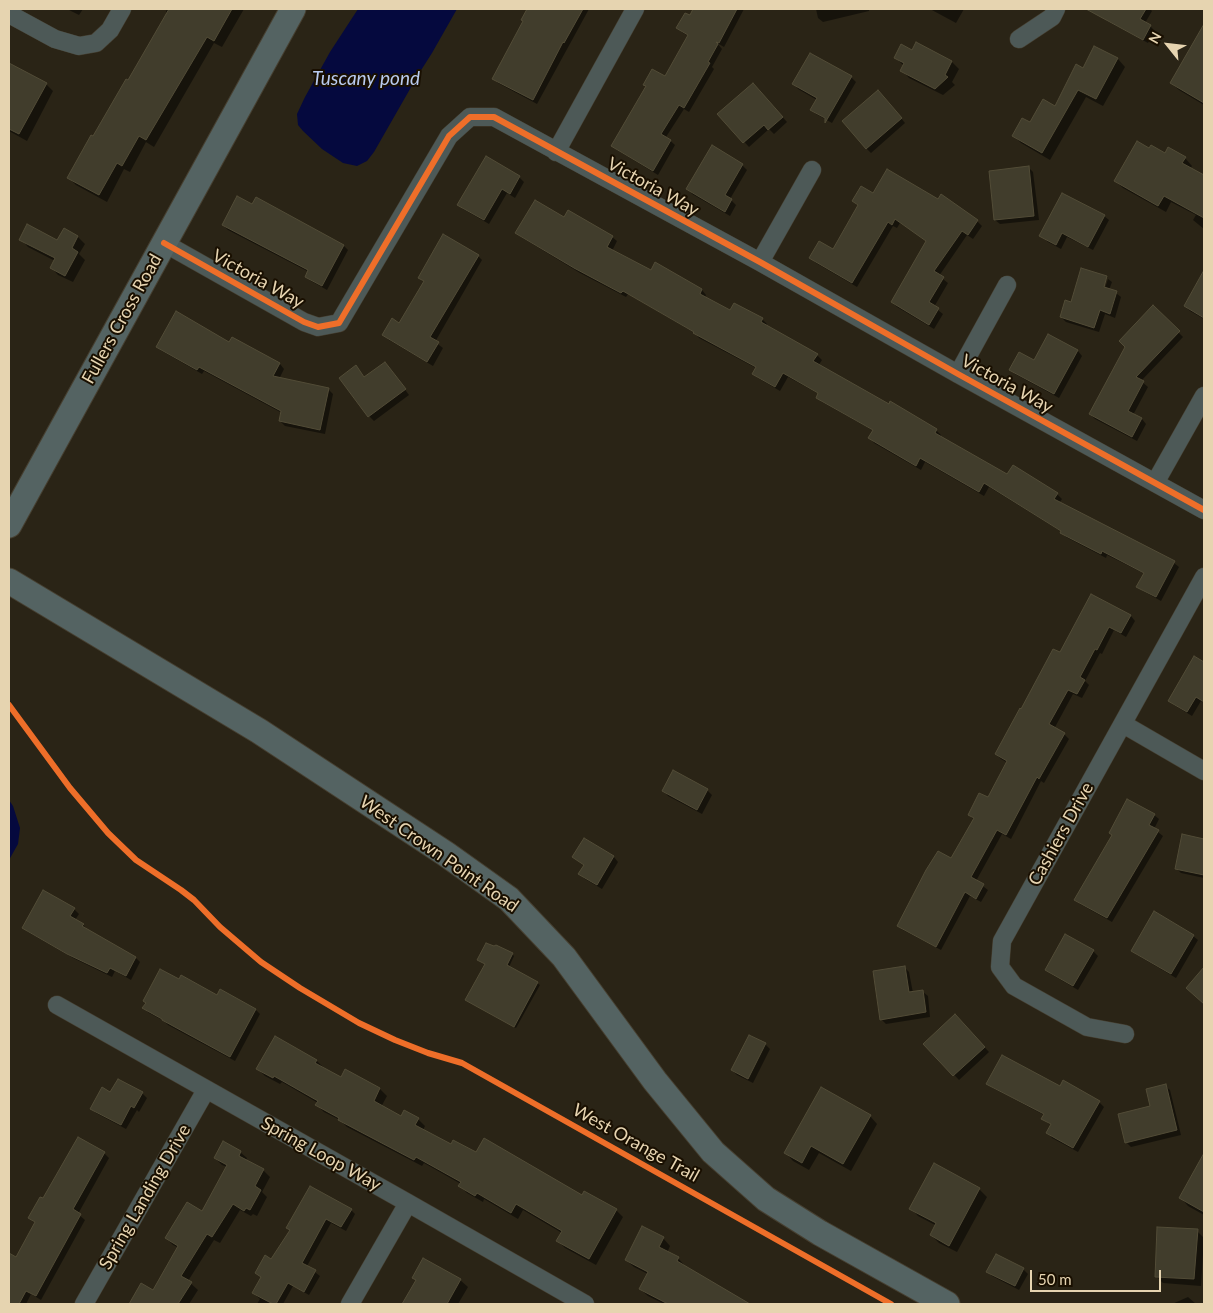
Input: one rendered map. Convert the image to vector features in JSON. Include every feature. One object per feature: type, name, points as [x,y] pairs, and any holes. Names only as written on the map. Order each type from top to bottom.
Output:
[{"type":"street","points":[[9,14],[55,40],[79,46],[96,43],[110,30],[122,9]]},
{"type":"street","name":"Fullers Cross Road","points":[[9,525],[293,9]]},
{"type":"street","points":[[556,152],[635,9]]},
{"type":"street","points":[[1019,39],[1052,17],[1056,9]]},
{"type":"street","name":"Victoria Way","points":[[164,243],[304,322],[318,327],[339,323],[449,136],[470,117],[494,117],[760,262],[1204,510]]},
{"type":"street","points":[[760,262],[812,170]]},
{"type":"street","points":[[958,374],[1007,285]]},
{"type":"street","points":[[1155,483],[1204,396]]},
{"type":"street","name":"Cashiers Drive","points":[[1125,1034],[1086,1026],[1014,986],[1000,967],[1002,942],[1204,576]]},
{"type":"street","name":"West Crown Point Road","points":[[9,581],[259,731],[446,854],[509,899],[564,957],[655,1081],[713,1152],[766,1199],[820,1233],[947,1304]]},
{"type":"street","points":[[1123,724],[1204,771]]},
{"type":"street","name":"Spring Loop Way","points":[[56,1005],[585,1304]]},
{"type":"street","name":"Spring Landing Drive","points":[[84,1304],[206,1090]]},
{"type":"street","points":[[350,1304],[408,1203]]},
{"type":"water","name":"Tuscany pond","points":[[358,9],[457,9],[374,152],[367,161],[357,166],[343,163],[322,149],[298,125],[297,114],[330,52]]},
{"type":"water","points":[[9,800],[13,806],[20,828],[18,844],[9,860]]},
{"type":"building","points":[[169,9],[232,9],[214,41],[207,37],[146,140],[139,136],[122,166],[117,163],[99,195],[67,178],[91,135],[93,136],[126,79],[128,80]]},
{"type":"building","points":[[527,9],[583,9],[563,42],[533,100],[492,79],[523,21],[521,20]]},
{"type":"building","points":[[693,9],[737,9],[719,43],[716,42],[718,44],[708,62],[710,63],[684,108],[679,105],[661,134],[671,140],[653,171],[611,146],[646,86],[643,85],[652,69],[665,76],[688,35],[676,28],[685,13],[690,15]]},
{"type":"building","points":[[1086,9],[1146,9],[1140,19],[1151,25],[1143,40]]},
{"type":"building","points":[[1204,24],[1204,103],[1170,83]]},
{"type":"building","points":[[916,42],[952,61],[945,75],[948,77],[935,89],[900,71],[904,63],[894,58],[901,44],[912,50]]},
{"type":"building","points":[[1094,46],[1118,58],[1096,99],[1078,90],[1042,153],[1012,136],[1022,118],[1030,122],[1043,99],[1055,106],[1076,64],[1083,68]]},
{"type":"building","points":[[810,53],[852,76],[825,123],[825,118],[810,110],[817,98],[792,84]]},
{"type":"building","points":[[9,63],[47,83],[19,134],[9,129]]},
{"type":"building","points":[[753,83],[783,117],[768,130],[764,125],[743,143],[717,114]]},
{"type":"building","points":[[878,90],[902,118],[866,149],[842,121]]},
{"type":"building","points":[[1137,141],[1149,148],[1151,145],[1165,153],[1168,147],[1186,157],[1182,163],[1204,175],[1204,218],[1164,196],[1158,206],[1114,181]]},
{"type":"building","points":[[712,145],[743,164],[725,195],[732,199],[725,212],[686,189]]},
{"type":"building","points":[[486,156],[520,176],[510,194],[502,189],[484,220],[457,205]]},
{"type":"building","points":[[1029,166],[1034,216],[994,220],[989,171]]},
{"type":"building","points":[[887,169],[938,199],[941,194],[978,220],[968,235],[962,231],[934,271],[944,277],[929,302],[939,308],[929,325],[891,302],[926,241],[895,219],[892,225],[888,222],[852,283],[809,258],[819,241],[833,249],[858,205],[852,201],[861,186],[873,193]]},
{"type":"building","points":[[1062,193],[1105,215],[1088,247],[1062,233],[1056,245],[1039,236]]},
{"type":"building","points":[[237,196],[252,204],[256,197],[344,245],[322,286],[305,277],[308,270],[222,225]]},
{"type":"building","points":[[535,200],[564,217],[568,210],[613,236],[607,247],[651,270],[655,262],[702,289],[700,294],[730,310],[734,303],[763,318],[761,322],[818,354],[813,361],[889,404],[890,401],[937,429],[935,433],[1007,474],[1013,465],[1058,493],[1054,499],[1175,561],[1156,597],[1136,587],[1144,573],[1102,551],[1101,554],[1060,533],[1061,531],[984,483],[979,492],[920,458],[916,466],[868,438],[873,430],[816,398],[818,393],[783,373],[775,387],[752,374],[756,367],[693,333],[623,291],[621,293],[574,268],[515,233]]},
{"type":"building","points":[[27,224],[57,240],[64,228],[78,236],[72,248],[78,252],[65,276],[50,268],[55,258],[19,240]]},
{"type":"building","points":[[443,234],[479,255],[430,337],[439,342],[427,362],[382,335],[392,318],[399,323],[424,281],[418,278]]},
{"type":"building","points":[[1081,268],[1107,276],[1104,287],[1117,291],[1110,314],[1100,310],[1094,328],[1060,317],[1065,300],[1071,302]]},
{"type":"building","points":[[1204,270],[1204,318],[1184,306]]},
{"type":"building","points":[[1153,305],[1180,331],[1136,377],[1144,381],[1128,411],[1142,418],[1132,437],[1089,414],[1125,347],[1119,341]]},
{"type":"building","points":[[176,311],[229,342],[232,337],[280,363],[273,376],[329,388],[320,430],[279,421],[281,411],[199,367],[197,370],[156,347]]},
{"type":"building","points":[[1048,334],[1078,350],[1054,394],[1009,370],[1019,352],[1034,360]]},
{"type":"building","points":[[385,362],[406,389],[368,417],[339,378],[356,365],[364,377]]},
{"type":"building","points":[[1091,594],[1131,615],[1121,633],[1109,627],[1080,677],[1085,680],[1077,694],[1068,690],[1049,724],[1065,733],[1039,779],[1037,777],[1006,835],[997,830],[971,877],[984,884],[976,899],[965,892],[936,947],[897,926],[938,851],[951,858],[974,818],[968,815],[979,793],[988,797],[1007,761],[995,754],[1053,649],[1060,652]]},
{"type":"building","points":[[1194,656],[1204,662],[1204,702],[1196,697],[1187,712],[1168,701]]},
{"type":"building","points":[[673,770],[708,789],[697,810],[662,791]]},
{"type":"building","points":[[1127,799],[1155,814],[1149,825],[1159,830],[1107,918],[1074,900],[1112,835],[1109,833]]},
{"type":"building","points":[[1182,834],[1204,839],[1204,875],[1175,869]]},
{"type":"building","points":[[584,838],[614,856],[597,885],[578,874],[584,865],[572,857]]},
{"type":"building","points":[[43,890],[75,908],[70,916],[84,924],[82,926],[136,957],[126,976],[110,968],[107,973],[67,954],[22,928]]},
{"type":"building","points":[[1154,911],[1194,935],[1171,974],[1131,951]]},
{"type":"building","points":[[1065,934],[1094,950],[1073,986],[1045,970]]},
{"type":"building","points":[[486,943],[496,945],[513,953],[507,965],[538,982],[514,1027],[465,1000],[485,964],[477,960]]},
{"type":"building","points":[[905,966],[909,992],[923,990],[926,1012],[880,1020],[873,971]]},
{"type":"building","points":[[1204,967],[1204,1004],[1186,988]]},
{"type":"building","points":[[160,969],[179,979],[181,975],[217,995],[220,989],[256,1009],[230,1057],[142,1008],[146,1003],[143,1001]]},
{"type":"building","points":[[955,1014],[985,1047],[953,1076],[923,1044]]},
{"type":"building","points":[[749,1035],[766,1043],[748,1079],[731,1070]]},
{"type":"building","points":[[275,1036],[317,1060],[315,1063],[341,1077],[345,1069],[380,1088],[374,1101],[401,1116],[404,1110],[419,1118],[415,1125],[451,1144],[453,1140],[476,1152],[484,1138],[582,1195],[584,1191],[617,1209],[589,1259],[556,1241],[562,1231],[516,1204],[511,1213],[477,1193],[475,1196],[458,1186],[461,1182],[416,1157],[414,1160],[338,1120],[339,1118],[315,1105],[318,1101],[274,1076],[273,1078],[256,1069]]},
{"type":"building","points":[[1002,1055],[1060,1086],[1063,1080],[1100,1101],[1073,1148],[1046,1133],[1051,1124],[1041,1119],[1044,1114],[986,1084]]},
{"type":"building","points":[[118,1079],[143,1092],[134,1108],[131,1106],[121,1125],[90,1109],[102,1087],[110,1092]]},
{"type":"building","points":[[1166,1084],[1177,1130],[1125,1143],[1118,1114],[1150,1106],[1146,1089]]},
{"type":"building","points":[[821,1087],[871,1115],[843,1164],[811,1146],[802,1163],[784,1153]]},
{"type":"building","points":[[78,1137],[105,1152],[73,1209],[81,1214],[36,1296],[26,1291],[19,1304],[9,1304],[9,1253],[16,1257],[35,1222],[28,1218],[40,1197],[43,1198]]},
{"type":"building","points":[[223,1141],[241,1151],[239,1156],[264,1169],[255,1186],[261,1190],[250,1210],[246,1208],[244,1211],[233,1204],[212,1237],[207,1234],[181,1276],[192,1282],[178,1304],[129,1304],[141,1283],[153,1290],[178,1246],[165,1238],[187,1202],[202,1211],[227,1165],[214,1158]]},
{"type":"building","points":[[1204,1153],[1204,1212],[1179,1198]]},
{"type":"building","points":[[934,1163],[980,1188],[949,1246],[930,1235],[936,1223],[909,1209]]},
{"type":"building","points":[[310,1186],[352,1209],[341,1227],[326,1219],[302,1263],[316,1270],[304,1292],[288,1283],[276,1304],[273,1304],[252,1293],[261,1277],[255,1273],[265,1255],[271,1259],[290,1230],[286,1228]]},
{"type":"building","points":[[642,1226],[664,1237],[659,1247],[679,1257],[677,1261],[750,1304],[668,1304],[639,1289],[648,1272],[625,1260]]},
{"type":"building","points":[[1157,1227],[1198,1229],[1194,1279],[1155,1277]]},
{"type":"building","points":[[996,1254],[1024,1268],[1015,1286],[986,1272]]},
{"type":"building","points":[[423,1258],[461,1279],[447,1304],[402,1304],[416,1280],[412,1278]]},
{"type":"cycle path","points":[[164,243],[304,322],[318,327],[339,323],[449,136],[470,117],[494,117],[760,262],[1204,510]]},
{"type":"cycle path","name":"West Orange Trail","points":[[9,705],[70,788],[108,833],[136,860],[194,900],[220,927],[261,962],[359,1023],[428,1053],[462,1063],[891,1304]]}]
